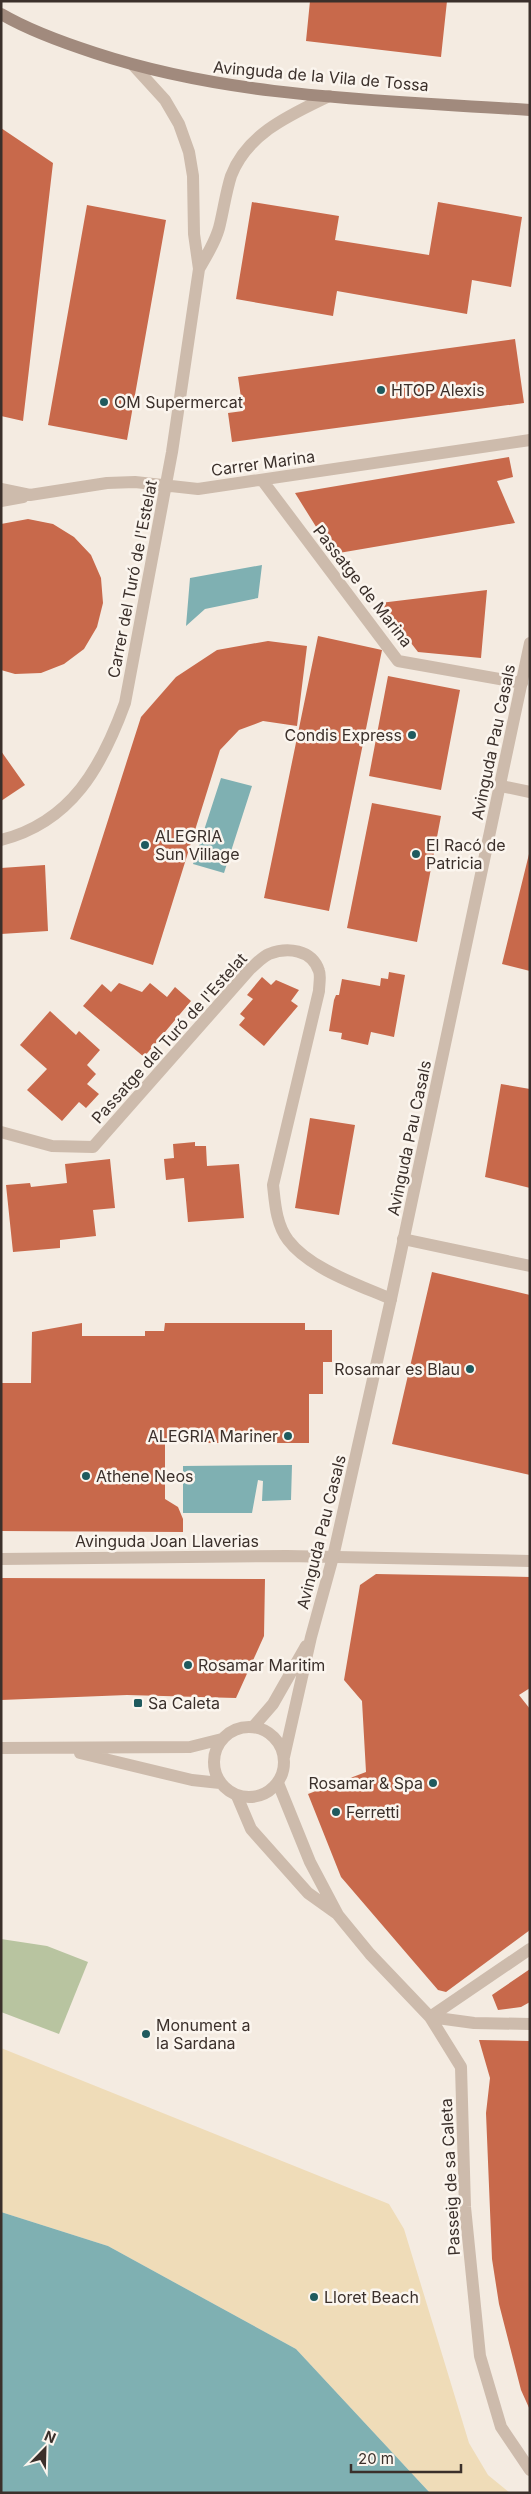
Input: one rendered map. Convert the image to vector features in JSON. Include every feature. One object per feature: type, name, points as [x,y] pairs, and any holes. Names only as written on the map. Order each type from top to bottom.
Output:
[{"type":"main road","name":"Avinguda de la Vila de Tossa","points":[[1,14],[64,43],[134,66],[191,79],[247,88],[329,96],[530,110]]},
{"type":"street","name":"Carrer del Turó de l'Estelat","points":[[1,840],[41,824],[76,797],[97,769],[111,742],[125,703],[166,486],[199,269],[194,234],[193,176],[179,124],[165,100],[134,66]]},
{"type":"street","name":"Carrer del Turó de l'Estelat","points":[[199,269],[220,226],[224,197],[232,173],[255,140],[274,124],[329,96]]},
{"type":"street","name":"Carrer Marina","points":[[1,489],[30,495],[135,482],[198,489],[530,440]]},
{"type":"street","name":"Passatge de Marina","points":[[262,480],[398,661],[522,683]]},
{"type":"street","points":[[1,501],[30,495]]},
{"type":"street","name":"Avinguda Pau Casals","points":[[284,1757],[311,1637],[333,1557],[391,1299],[530,643]]},
{"type":"street","points":[[501,786],[530,792]]},
{"type":"street","name":"Passatge del Turó de l'Estelat","points":[[1,1132],[52,1146],[93,1148],[250,969],[267,955],[287,949],[302,953],[312,958],[319,972],[319,991],[273,1185],[277,1216],[288,1240],[307,1257],[335,1275],[391,1299]]},
{"type":"street","points":[[403,1240],[530,1266]]},
{"type":"street","name":"Avinguda Joan Llaverias","points":[[1,1558],[333,1557],[530,1562]]},
{"type":"street","name":"Avinguda Pau Casals","points":[[252,1727],[273,1704],[311,1637]]},
{"type":"street","points":[[63,1748],[192,1780],[220,1783],[237,1796],[260,1796],[278,1783],[284,1766],[281,1746],[274,1737],[264,1730],[252,1727],[236,1729],[222,1740],[218,1746],[214,1760],[220,1783]]},
{"type":"street","points":[[1,1748],[190,1746],[222,1740]]},
{"type":"street","name":"Passeig de sa Caleta","points":[[278,1783],[310,1862],[338,1915],[370,1954],[430,2017],[461,2067],[465,2207],[480,2356],[501,2427],[530,2470]]},
{"type":"street","name":"Passeig de sa Caleta","points":[[237,1796],[251,1829],[308,1894],[338,1915]]},
{"type":"street","points":[[430,2017],[530,1949]]},
{"type":"street","points":[[430,2017],[474,2023],[530,2024]]},
{"type":"green space","points":[[1,1939],[47,1946],[88,1962],[59,2034],[1,2012]]},
{"type":"sand","name":"Lloret Beach","points":[[1,2048],[389,2204],[404,2229],[469,2443],[488,2475],[510,2493],[430,2493],[296,2349],[108,2246],[1,2212]]},
{"type":"water","points":[[262,565],[258,598],[205,609],[186,626],[190,578]]},
{"type":"water","points":[[221,778],[252,786],[224,873],[193,864]]},
{"type":"water","points":[[292,1465],[291,1500],[262,1501],[263,1481],[258,1480],[252,1513],[183,1513],[183,1466]]},
{"type":"water","points":[[1,2212],[108,2246],[296,2349],[430,2493],[1,2493]]},
{"type":"building","points":[[310,1],[447,1],[441,57],[306,41]]},
{"type":"building","points":[[1,128],[53,163],[23,421],[1,416]]},
{"type":"building","points":[[252,202],[339,216],[335,240],[429,255],[438,202],[522,217],[511,287],[472,280],[467,314],[337,291],[333,316],[236,299]]},
{"type":"building","points":[[87,205],[166,220],[127,440],[48,425]]},
{"type":"building","name":"HTOP Alexis","points":[[515,339],[524,403],[232,442],[228,413],[243,411],[238,377]]},
{"type":"building","points":[[509,457],[513,477],[497,481],[515,523],[333,554],[295,493]]},
{"type":"building","points":[[28,519],[53,524],[74,537],[91,555],[101,578],[103,603],[97,627],[84,649],[64,664],[41,673],[15,674],[1,670],[1,524]]},
{"type":"building","points":[[487,590],[481,658],[418,652],[380,603]]},
{"type":"building","points":[[318,636],[382,650],[329,911],[264,898]]},
{"type":"building","name":"ALEGRIA Sun Village","points":[[268,641],[307,646],[297,726],[263,721],[239,730],[220,750],[153,965],[70,939],[141,717],[176,677],[217,650]]},
{"type":"building","points":[[388,676],[460,690],[441,790],[369,776]]},
{"type":"building","points":[[1,751],[25,785],[1,801]]},
{"type":"building","points":[[372,803],[441,816],[417,942],[347,928]]},
{"type":"building","points":[[530,854],[530,971],[502,964]]},
{"type":"building","points":[[45,865],[48,931],[1,934],[1,868]]},
{"type":"building","points":[[389,972],[405,975],[394,1037],[371,1032],[368,1045],[341,1039],[342,1033],[329,1031],[334,1000],[336,995],[339,995],[342,979],[380,986],[381,978],[388,979]]},
{"type":"building","points":[[262,977],[271,985],[276,980],[299,990],[291,1001],[298,1006],[264,1046],[239,1025],[245,1018],[240,1014],[253,999],[247,995]]},
{"type":"building","points":[[119,983],[142,992],[150,983],[167,997],[175,987],[191,1001],[144,1057],[83,1006],[102,984],[111,992]]},
{"type":"building","points":[[50,1011],[76,1035],[79,1031],[100,1050],[87,1065],[96,1074],[87,1084],[99,1094],[86,1108],[79,1102],[62,1121],[27,1090],[47,1069],[20,1045]]},
{"type":"building","points":[[501,1084],[530,1089],[530,1188],[485,1177]]},
{"type":"building","points":[[310,1118],[355,1125],[339,1215],[295,1208]]},
{"type":"building","points":[[195,1142],[195,1146],[206,1146],[207,1166],[239,1164],[244,1218],[188,1222],[184,1178],[166,1180],[164,1159],[174,1158],[173,1144]]},
{"type":"building","points":[[110,1159],[115,1208],[93,1210],[96,1236],[60,1240],[60,1248],[13,1252],[6,1185],[30,1183],[31,1187],[67,1183],[65,1164]]},
{"type":"building","name":"Rosamar es Blau","points":[[432,1272],[530,1295],[530,1475],[392,1444]]},
{"type":"building","points":[[82,1323],[82,1336],[145,1336],[145,1331],[164,1331],[165,1323],[305,1323],[305,1330],[332,1330],[332,1362],[323,1362],[323,1394],[309,1394],[309,1443],[165,1443],[165,1499],[178,1507],[183,1519],[183,1532],[1,1531],[1,1383],[31,1383],[32,1332]]},
{"type":"building","name":"Rosamar & Spa","points":[[376,1574],[530,1577],[530,1688],[519,1695],[530,1709],[530,1930],[446,1992],[438,1990],[341,1877],[308,1794],[366,1772],[362,1701],[344,1680],[360,1585]]},
{"type":"building","points":[[1,1578],[265,1579],[264,1636],[236,1698],[127,1695],[1,1700]]},
{"type":"building","points":[[530,1969],[530,2002],[521,2007],[498,2010],[492,1995]]},
{"type":"building","points":[[479,2040],[530,2041],[530,2410],[521,2390],[499,2304],[492,2259],[486,2113],[490,2078]]},
{"type":"place","name":"HTOP Alexis","points":[[381,390]]},
{"type":"place","name":"OM Supermercat","points":[[104,402]]},
{"type":"place","name":"Condis Express","points":[[412,735]]},
{"type":"place","name":"ALEGRIA Sun Village","points":[[145,845]]},
{"type":"place","name":"El Racó de Patricia","points":[[416,854]]},
{"type":"place","name":"Rosamar es Blau","points":[[470,1369]]},
{"type":"place","name":"ALEGRIA Mariner","points":[[288,1436]]},
{"type":"place","name":"Athene Neos","points":[[86,1476]]},
{"type":"place","name":"Rosamar Maritim","points":[[188,1665]]},
{"type":"place","name":"Sa Caleta","points":[[138,1703]]},
{"type":"place","name":"Rosamar & Spa","points":[[433,1783]]},
{"type":"place","name":"Ferretti","points":[[336,1812]]},
{"type":"place","name":"Monument a la Sardana","points":[[146,2034]]},
{"type":"place","name":"Lloret Beach","points":[[314,2297]]}]
